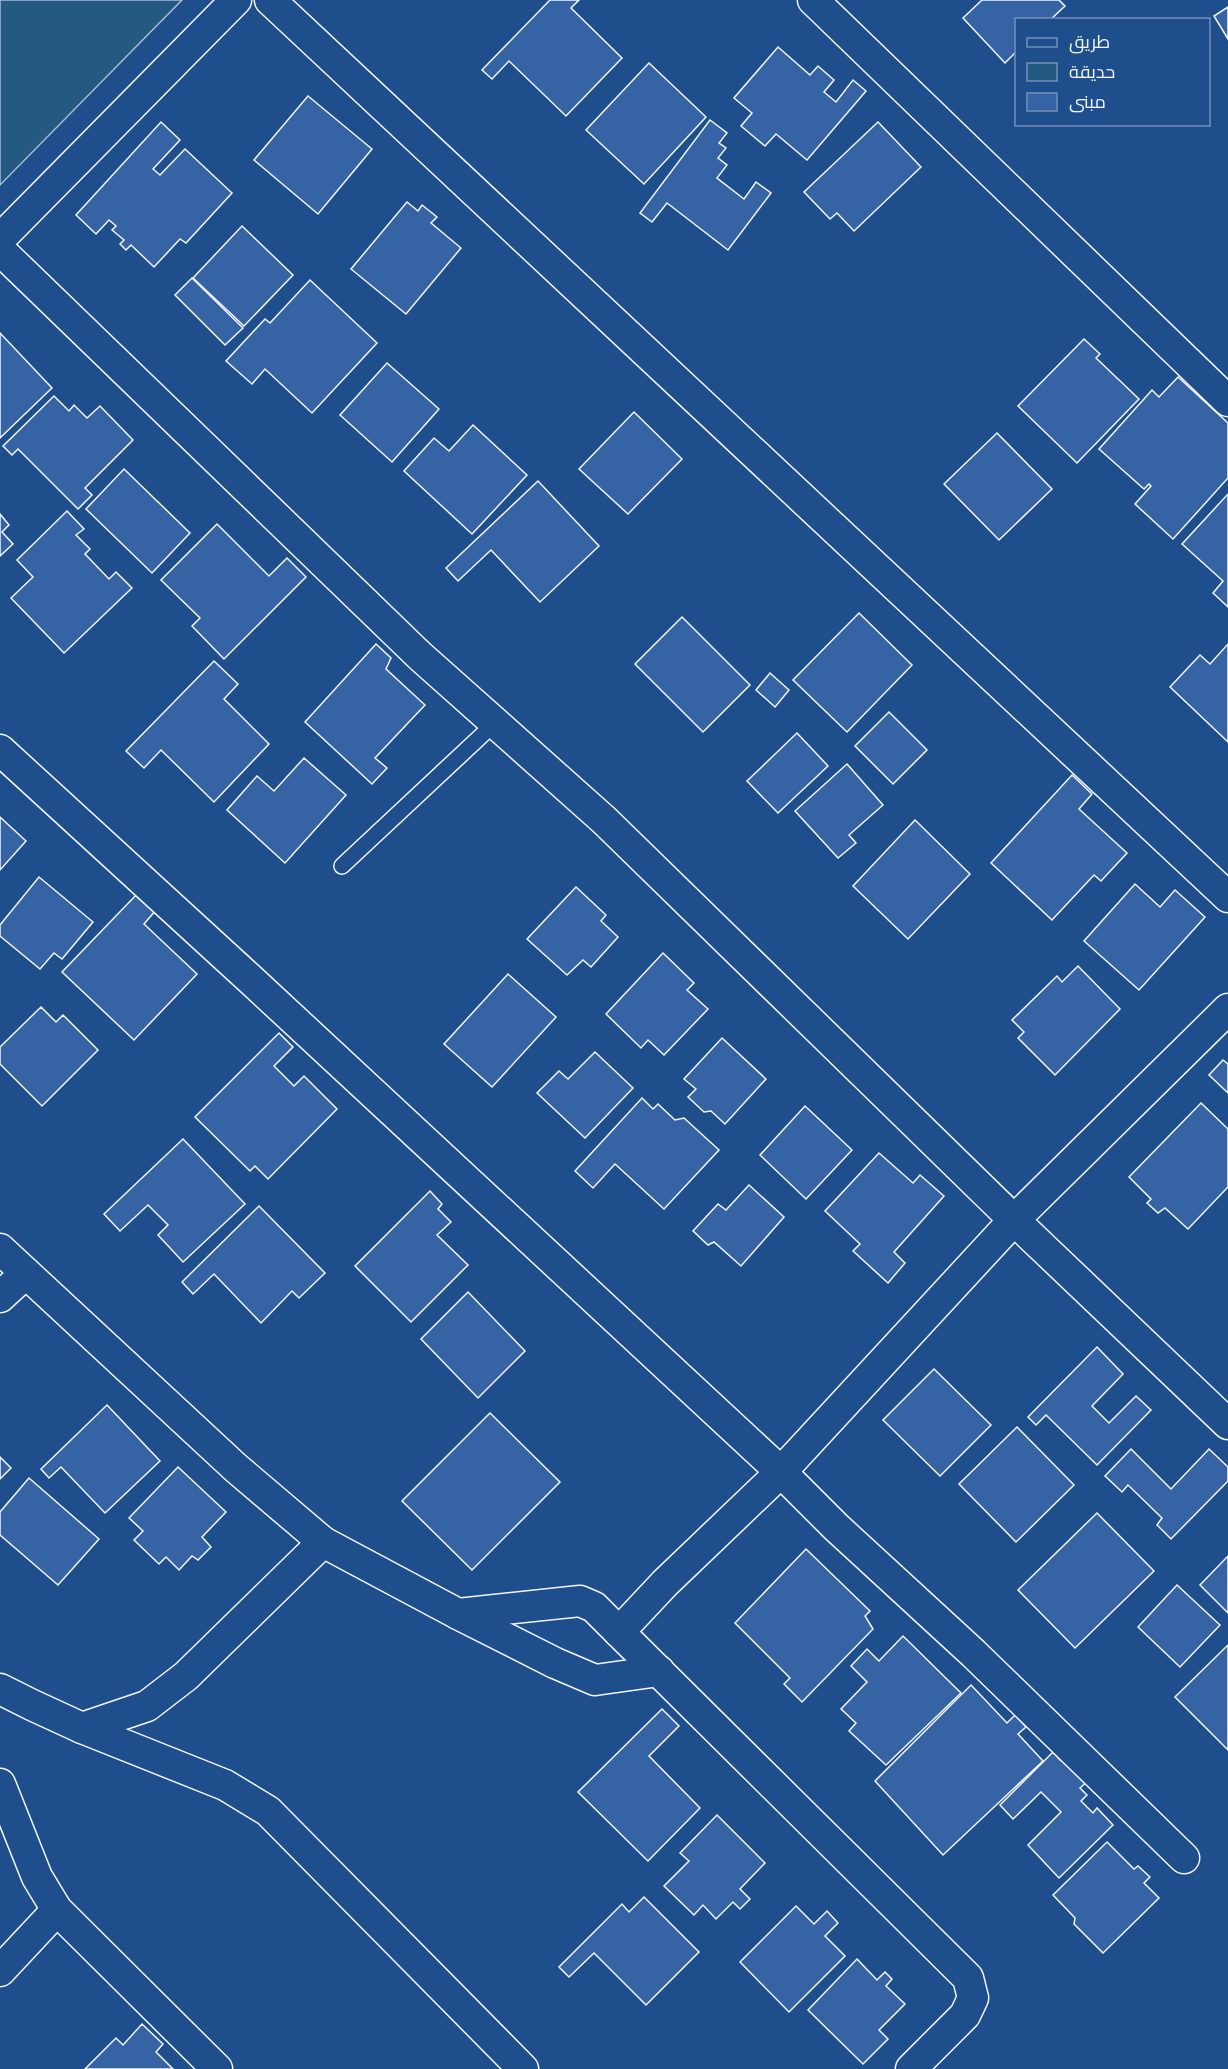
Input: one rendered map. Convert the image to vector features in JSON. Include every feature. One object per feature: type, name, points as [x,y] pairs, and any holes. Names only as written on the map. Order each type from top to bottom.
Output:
[{"type":"street","points":[[0,239],[236,0]]},
{"type":"street","points":[[270,0],[1228,897]]},
{"type":"street","points":[[813,0],[1228,401]]},
{"type":"street","points":[[0,250],[420,656],[604,820],[1014,1220],[1228,1424]]},
{"type":"street","points":[[0,750],[242,971],[781,1472],[836,1527],[973,1653],[1184,1858]]},
{"type":"street","points":[[619,1632],[665,1583],[781,1472],[1014,1220],[1228,1009]]},
{"type":"street","points":[[0,1249],[236,1468],[323,1542],[458,1614],[555,1663],[596,1680],[659,1671]]},
{"type":"street","points":[[0,1297],[25,1274]]},
{"type":"street","points":[[82,1728],[147,1706],[186,1676],[323,1542]]},
{"type":"street","points":[[458,1614],[580,1601],[594,1607],[968,1978],[973,1998],[965,2015],[911,2069]]},
{"type":"street","points":[[0,1689],[82,1728],[225,1785],[268,1811],[523,2069]]},
{"type":"street","points":[[0,1784],[37,1877],[57,1910],[218,2069]]},
{"type":"street","points":[[0,1971],[57,1910]]},
{"type":"lane","points":[[342,866],[496,722]]},
{"type":"green space","points":[[0,0],[182,0],[0,185]]},
{"type":"building","points":[[550,0],[579,0],[571,8],[622,58],[566,116],[509,61],[492,79],[482,70]]},
{"type":"building","points":[[982,0],[1059,0],[1065,6],[1052,18],[1015,18],[1015,53],[1005,63],[963,18]]},
{"type":"building","points":[[1228,7],[1228,39],[1214,16]]},
{"type":"building","points":[[778,47],[810,75],[818,66],[834,80],[824,92],[836,102],[853,80],[866,91],[807,160],[776,134],[765,146],[741,126],[752,113],[734,98]]},
{"type":"building","points":[[649,63],[706,117],[644,184],[586,130]]},
{"type":"building","points":[[308,96],[372,149],[318,214],[254,160]]},
{"type":"building","points":[[710,120],[727,133],[719,143],[726,148],[718,158],[727,165],[717,178],[744,199],[756,182],[771,193],[728,250],[667,203],[652,222],[640,213]]},
{"type":"building","points":[[161,122],[180,140],[153,169],[160,175],[185,149],[232,193],[186,243],[180,239],[154,267],[131,245],[126,250],[120,244],[124,240],[112,230],[116,226],[109,220],[96,234],[76,215]]},
{"type":"building","points":[[878,122],[921,167],[854,231],[837,213],[830,219],[804,192]]},
{"type":"building","points":[[407,202],[418,211],[422,205],[437,217],[431,223],[461,248],[406,314],[351,269]]},
{"type":"building","points":[[242,226],[293,275],[244,326],[193,278]]},
{"type":"building","points":[[192,278],[243,328],[225,345],[175,295]]},
{"type":"building","points":[[310,280],[377,343],[312,413],[265,369],[252,384],[226,361],[265,319],[270,323]]},
{"type":"building","points":[[0,333],[52,388],[0,438]]},
{"type":"building","points":[[1084,339],[1100,354],[1096,358],[1139,399],[1077,463],[1018,406]]},
{"type":"building","points":[[387,363],[439,409],[392,462],[340,415]]},
{"type":"building","points":[[1178,377],[1228,423],[1228,478],[1173,539],[1135,504],[1151,486],[1149,484],[1144,489],[1099,449],[1152,390],[1159,397]]},
{"type":"building","points":[[54,396],[69,411],[74,405],[87,418],[100,406],[133,440],[85,488],[92,495],[78,509],[18,449],[12,455],[3,446]]},
{"type":"building","points":[[634,412],[682,459],[628,514],[579,469]]},
{"type":"building","points":[[473,425],[527,475],[472,534],[404,471],[434,438],[449,451]]},
{"type":"building","points":[[997,433],[1052,489],[999,540],[944,484]]},
{"type":"building","points":[[124,469],[190,533],[152,573],[86,509]]},
{"type":"building","points":[[538,481],[599,546],[540,602],[491,550],[458,581],[446,568]]},
{"type":"building","points":[[1228,494],[1228,607],[1213,593],[1223,581],[1182,544]]},
{"type":"building","points":[[67,511],[84,529],[76,535],[90,549],[85,554],[109,579],[116,572],[132,588],[64,653],[11,598],[33,577],[17,560]]},
{"type":"building","points":[[0,514],[9,525],[2,532],[13,544],[0,556]]},
{"type":"building","points":[[217,524],[269,576],[287,558],[306,577],[224,659],[192,626],[200,618],[161,580]]},
{"type":"building","points":[[859,613],[912,665],[847,732],[793,680]]},
{"type":"building","points":[[682,617],[750,685],[703,732],[635,664]]},
{"type":"building","points":[[376,644],[391,658],[386,669],[425,705],[375,758],[387,768],[372,784],[305,722]]},
{"type":"building","points":[[1228,644],[1228,742],[1170,687],[1200,655],[1210,664]]},
{"type":"building","points":[[214,661],[238,684],[224,699],[269,744],[214,802],[161,750],[144,768],[126,751]]},
{"type":"building","points":[[770,673],[789,690],[775,707],[756,690]]},
{"type":"building","points":[[889,712],[927,750],[893,784],[855,746]]},
{"type":"building","points":[[797,733],[828,766],[778,813],[747,781]]},
{"type":"building","points":[[304,758],[346,795],[285,863],[227,810],[257,776],[274,791]]},
{"type":"building","points":[[847,764],[883,805],[849,835],[856,843],[838,858],[795,811]]},
{"type":"building","points":[[1072,775],[1092,794],[1079,809],[1127,853],[1101,881],[1094,875],[1052,920],[991,863]]},
{"type":"building","points":[[0,817],[26,841],[0,870]]},
{"type":"building","points":[[915,820],[970,874],[908,939],[853,886]]},
{"type":"building","points":[[39,877],[93,922],[62,959],[54,953],[40,969],[0,936],[0,925]]},
{"type":"building","points":[[1135,884],[1160,907],[1175,890],[1205,917],[1139,990],[1084,941]]},
{"type":"building","points":[[576,887],[606,915],[601,921],[618,937],[591,967],[583,960],[567,975],[527,939]]},
{"type":"building","points":[[138,893],[156,910],[144,924],[197,974],[134,1040],[62,972]]},
{"type":"building","points":[[663,953],[694,983],[687,990],[708,1009],[664,1055],[648,1040],[641,1048],[606,1014]]},
{"type":"building","points":[[1078,966],[1120,1009],[1055,1075],[1018,1038],[1024,1032],[1012,1020],[1057,976],[1062,982]]},
{"type":"building","points":[[508,974],[556,1017],[492,1087],[444,1044]]},
{"type":"building","points":[[41,1007],[56,1022],[63,1015],[98,1050],[42,1106],[0,1064],[0,1047]]},
{"type":"building","points":[[279,1033],[293,1047],[274,1066],[294,1086],[304,1076],[337,1109],[268,1179],[255,1166],[250,1171],[195,1117]]},
{"type":"building","points":[[722,1038],[766,1079],[725,1124],[711,1111],[704,1112],[688,1097],[696,1089],[684,1079]]},
{"type":"building","points":[[595,1052],[633,1088],[585,1138],[537,1093],[559,1071],[568,1079]]},
{"type":"building","points":[[1223,1060],[1228,1064],[1228,1093],[1209,1075]]},
{"type":"building","points":[[642,1098],[653,1109],[658,1104],[675,1120],[684,1118],[719,1150],[664,1209],[615,1164],[593,1188],[575,1171]]},
{"type":"building","points":[[1201,1103],[1228,1129],[1228,1187],[1188,1229],[1165,1208],[1158,1213],[1147,1203],[1151,1199],[1129,1177]]},
{"type":"building","points":[[805,1106],[852,1150],[806,1199],[760,1155]]},
{"type":"building","points":[[183,1139],[245,1204],[183,1262],[158,1235],[168,1225],[148,1205],[120,1231],[104,1214]]},
{"type":"building","points":[[879,1153],[913,1183],[920,1175],[944,1196],[894,1252],[905,1263],[888,1283],[853,1251],[860,1244],[825,1211]]},
{"type":"building","points":[[749,1185],[784,1217],[741,1266],[714,1242],[708,1245],[693,1231],[718,1204],[726,1210]]},
{"type":"building","points":[[430,1191],[442,1204],[438,1209],[451,1222],[437,1235],[468,1265],[411,1322],[355,1266]]},
{"type":"building","points":[[259,1206],[325,1273],[299,1298],[292,1291],[261,1323],[214,1274],[193,1294],[182,1282]]},
{"type":"building","points":[[468,1292],[525,1351],[478,1398],[421,1339]]},
{"type":"building","points":[[1097,1347],[1123,1374],[1092,1406],[1109,1423],[1136,1396],[1151,1410],[1097,1465],[1046,1415],[1036,1425],[1028,1417]]},
{"type":"building","points":[[934,1369],[991,1425],[940,1476],[883,1420]]},
{"type":"building","points":[[107,1405],[160,1461],[105,1513],[61,1467],[49,1478],[41,1469]]},
{"type":"building","points":[[490,1413],[560,1482],[472,1570],[402,1501]]},
{"type":"building","points":[[1017,1427],[1074,1485],[1016,1542],[959,1484]]},
{"type":"building","points":[[1131,1449],[1171,1489],[1209,1449],[1228,1467],[1228,1481],[1171,1539],[1157,1525],[1162,1518],[1128,1485],[1122,1492],[1105,1476]]},
{"type":"building","points":[[0,1457],[11,1468],[0,1479]]},
{"type":"building","points":[[178,1467],[226,1512],[202,1537],[211,1547],[198,1560],[192,1556],[179,1570],[166,1557],[159,1564],[134,1540],[143,1531],[129,1518]]},
{"type":"building","points":[[29,1478],[99,1539],[58,1585],[0,1535],[0,1512]]},
{"type":"building","points":[[1097,1513],[1154,1571],[1075,1648],[1018,1590]]},
{"type":"building","points":[[806,1549],[870,1611],[865,1616],[873,1629],[802,1702],[784,1684],[790,1678],[735,1623]]},
{"type":"building","points":[[1228,1556],[1228,1613],[1200,1585]]},
{"type":"building","points":[[1177,1585],[1220,1625],[1180,1667],[1138,1627]]},
{"type":"building","points":[[903,1636],[961,1693],[886,1765],[849,1731],[856,1723],[841,1709],[867,1682],[851,1666],[867,1649],[879,1661]]},
{"type":"building","points":[[1228,1645],[1228,1750],[1175,1697]]},
{"type":"building","points":[[971,1685],[1007,1723],[1015,1715],[1026,1727],[1018,1734],[1043,1761],[943,1855],[875,1781]]},
{"type":"building","points":[[662,1709],[679,1726],[649,1756],[700,1808],[648,1861],[578,1792]]},
{"type":"building","points":[[1053,1752],[1060,1760],[1066,1754],[1090,1779],[1080,1788],[1087,1795],[1081,1801],[1093,1813],[1097,1808],[1113,1825],[1059,1878],[1028,1845],[1061,1812],[1041,1792],[1013,1819],[1000,1805]]},
{"type":"building","points":[[717,1815],[765,1863],[740,1889],[750,1899],[740,1909],[733,1902],[716,1919],[703,1905],[694,1915],[664,1886],[689,1861],[680,1853]]},
{"type":"building","points":[[1107,1842],[1134,1869],[1138,1866],[1150,1877],[1144,1883],[1159,1898],[1103,1953],[1074,1924],[1075,1918],[1053,1895]]},
{"type":"building","points":[[644,1897],[699,1952],[646,2005],[594,1953],[569,1977],[559,1967],[622,1904],[629,1912]]},
{"type":"building","points":[[796,1906],[814,1924],[827,1911],[838,1923],[825,1936],[845,1956],[789,2012],[740,1962]]},
{"type":"building","points":[[857,1959],[877,1980],[885,1972],[892,1979],[886,1986],[905,2004],[879,2030],[888,2039],[863,2064],[808,2010]]},
{"type":"building","points":[[142,2024],[163,2044],[156,2052],[173,2069],[85,2069],[116,2038],[123,2045]]}]
